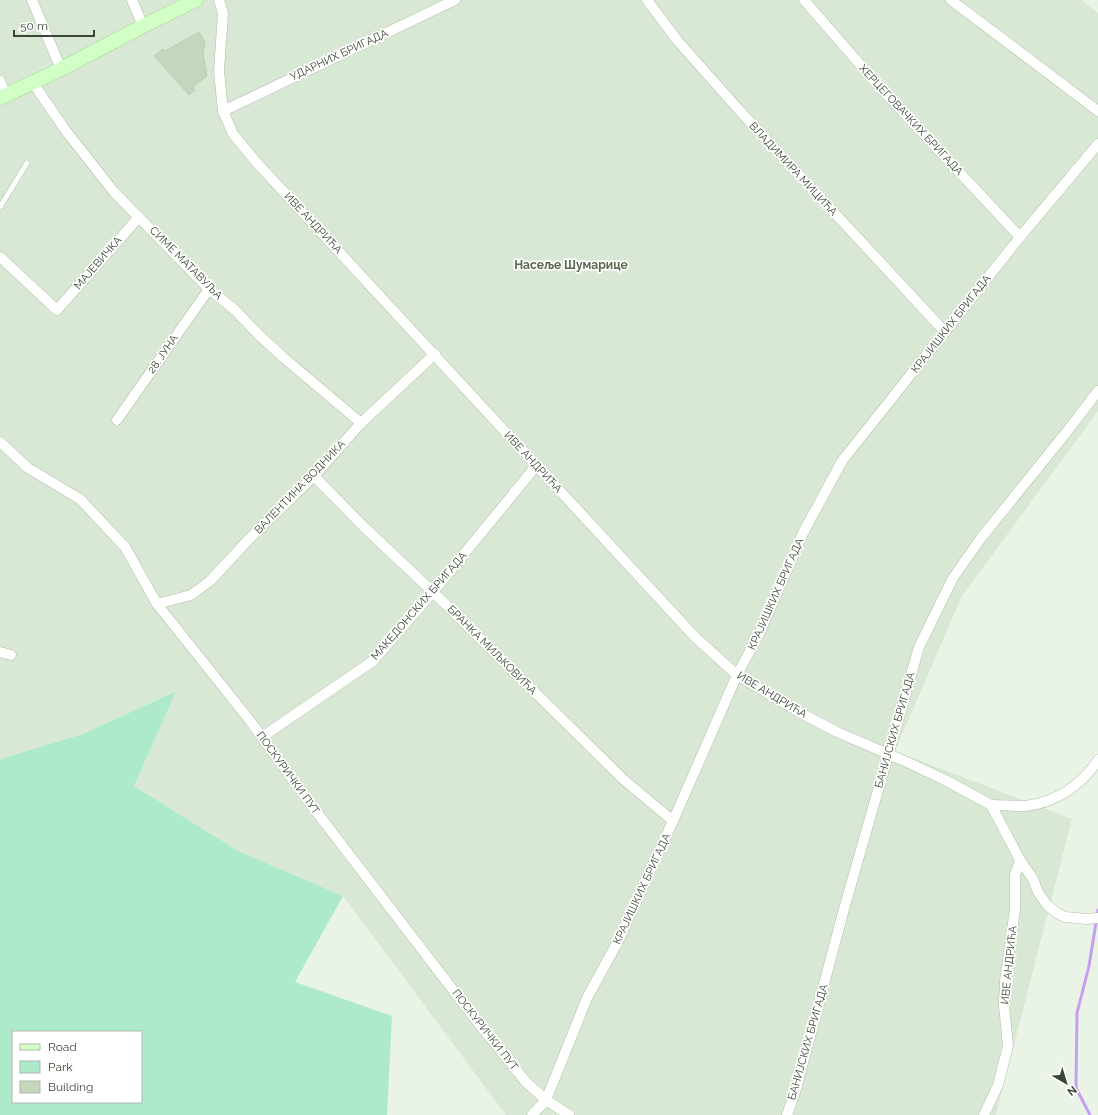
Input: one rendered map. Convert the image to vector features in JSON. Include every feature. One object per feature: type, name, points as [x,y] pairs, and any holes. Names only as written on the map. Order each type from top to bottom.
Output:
[{"type":"main road","points":[[3,97],[196,0]]},
{"type":"street","points":[[32,0],[61,69]]},
{"type":"street","points":[[132,0],[143,26]]},
{"type":"street","name":"ИВЕ АНДРИЋА","points":[[219,0],[222,13],[219,71],[223,111],[233,134],[257,163],[695,637],[737,675],[799,712],[837,732],[888,753],[947,781],[991,805],[1005,804],[1024,806],[1048,802],[1081,781],[1098,760]]},
{"type":"street","name":"УДАРНИХ БРИГАДА","points":[[223,111],[455,0]]},
{"type":"street","name":"ВЛАДИМИРА МИЦИЋА","points":[[647,0],[677,40],[739,110],[945,332]]},
{"type":"street","name":"ХЕРЦЕГОВАЧКИХ БРИГАДА","points":[[804,0],[877,84],[1020,237]]},
{"type":"street","points":[[951,0],[1098,111]]},
{"type":"street","points":[[0,81],[3,97]]},
{"type":"street","name":"СИМЕ МАТАВУЉА","points":[[33,83],[66,131],[114,192],[209,288],[235,310],[284,358],[362,423]]},
{"type":"street","name":"КРАЈИШКИХ БРИГАДА","points":[[546,1100],[587,998],[617,942],[673,821],[737,675],[758,634],[803,533],[842,461],[1020,237],[1098,144]]},
{"type":"street","name":"МАЈЕВИЧКА","points":[[0,257],[57,310],[139,216]]},
{"type":"street","name":"28. ЈУНА","points":[[116,420],[209,288]]},
{"type":"street","name":"ВАЛЕНТИНА ВОДНИКА","points":[[157,604],[191,595],[210,581],[250,538],[314,476],[362,423],[435,354]]},
{"type":"street","name":"БАНИЈСКИХ БРИГАДА","points":[[787,1115],[919,647],[953,578],[981,538],[1098,391]]},
{"type":"street","name":"ПОСКУРИЧКИ ПУТ","points":[[0,442],[28,468],[80,499],[125,547],[157,604],[262,737],[312,806],[476,1020],[526,1082],[546,1100],[569,1115]]},
{"type":"street","name":"МАКЕДОНСКИХ БРИГАДА","points":[[262,737],[373,661],[433,592],[536,466]]},
{"type":"street","name":"БРАНКА МИЉКОВИЋА","points":[[314,476],[364,527],[433,592],[623,779],[673,821]]},
{"type":"street","points":[[0,652],[11,654]]},
{"type":"street","points":[[991,805],[1020,860],[1033,879],[1038,892],[1047,905],[1057,914],[1097,919]]},
{"type":"street","name":"ИВЕ АНДРИЋА","points":[[984,1115],[998,1085],[1008,1046],[1004,1005],[1005,980],[1015,909],[1015,875],[1020,860]]},
{"type":"street","points":[[532,1115],[546,1100]]},
{"type":"lane","points":[[0,207],[27,163]]},
{"type":"shaded area","points":[[0,0],[1081,0],[1098,13],[1098,411],[962,596],[895,751],[1072,819],[996,1115],[506,1115],[343,896],[238,851],[134,786],[175,691],[83,734],[0,759]]},
{"type":"green space","points":[[176,691],[134,786],[238,851],[343,896],[295,982],[392,1016],[387,1115],[0,1115],[0,759],[83,734]]},
{"type":"building","points":[[199,32],[205,42],[203,53],[207,76],[193,87],[195,90],[189,95],[154,56],[163,49],[165,51]]},
{"type":"waterway","points":[[1090,1115],[1076,1088],[1077,1013],[1089,966],[1098,910]]},
{"type":"district","name":"Насеље Шумарице","points":[[571,265]]}]
